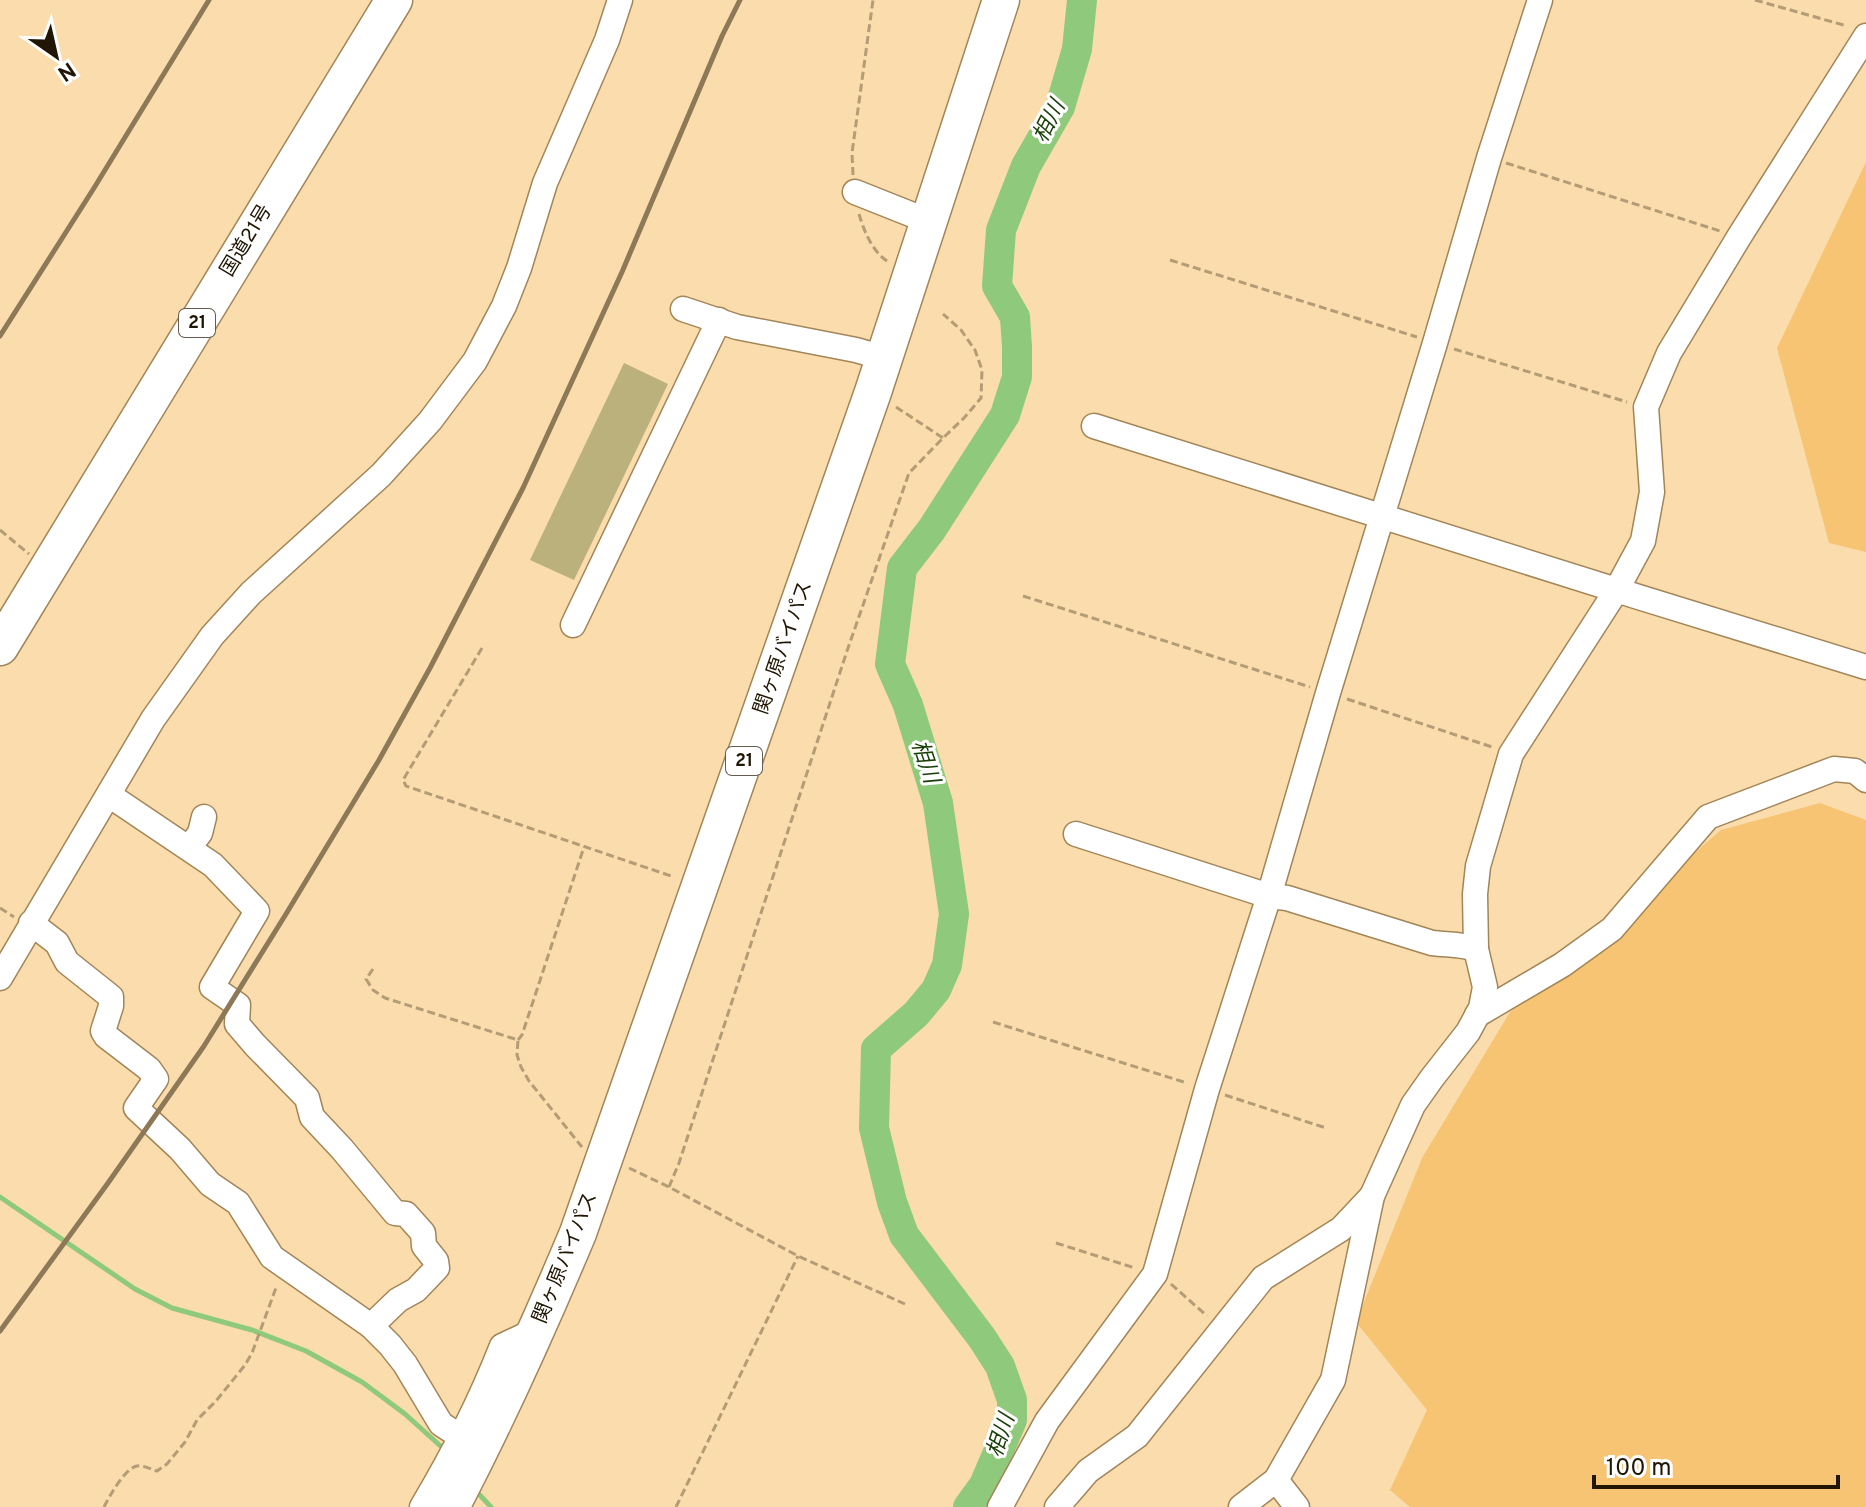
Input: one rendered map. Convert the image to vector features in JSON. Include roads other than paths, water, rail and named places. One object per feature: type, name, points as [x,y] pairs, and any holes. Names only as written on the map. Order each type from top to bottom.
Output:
[{"type":"highway","name":"国道21号","points":[[0,647],[394,0]]},
{"type":"highway","name":"関ヶ原バイパス","points":[[451,1507],[538,1329],[578,1233],[879,375],[1001,0]]},
{"type":"street","points":[[0,978],[153,719],[212,636],[251,593],[381,475],[430,421],[475,361],[504,306],[547,178],[607,40],[620,0]]},
{"type":"street","points":[[1000,1507],[1047,1421],[1155,1274],[1207,1089],[1269,896],[1489,158],[1540,0]]},
{"type":"street","points":[[1241,1507],[1276,1480],[1333,1380],[1372,1196],[1413,1105],[1468,1032],[1481,1008],[1485,987],[1476,949],[1478,866],[1511,754],[1616,591],[1643,541],[1652,492],[1646,407],[1669,353],[1859,32]]},
{"type":"street","points":[[855,192],[928,221]]},
{"type":"street","points":[[683,309],[737,327],[856,350],[879,375]]},
{"type":"street","points":[[573,625],[719,320]]},
{"type":"street","points":[[1094,426],[1866,667]]},
{"type":"street","points":[[1477,1015],[1562,965],[1612,929],[1708,817],[1834,769],[1855,771],[1866,780]]},
{"type":"street","points":[[109,795],[213,865],[257,911],[212,987],[238,1005],[237,1024],[307,1098],[312,1117],[395,1213],[406,1214],[423,1233],[424,1246],[436,1261],[437,1268],[416,1290],[398,1300],[371,1326]]},
{"type":"street","points":[[189,848],[200,833],[204,817]]},
{"type":"street","points":[[1076,834],[1269,896],[1287,898],[1432,943],[1461,944],[1476,949]]},
{"type":"street","points":[[31,923],[57,943],[67,962],[111,997],[103,1031],[149,1069],[156,1079],[136,1108],[180,1149],[210,1184],[238,1203],[272,1257],[371,1326],[390,1345],[441,1424],[461,1437]]},
{"type":"street","points":[[1057,1507],[1088,1471],[1137,1436],[1263,1278],[1341,1229],[1372,1196]]},
{"type":"street","points":[[422,1507],[461,1437],[502,1346],[538,1329]]},
{"type":"street","points":[[1276,1480],[1297,1507]]},
{"type":"waterway","name":"相川","points":[[968,1507],[984,1485],[1012,1420],[1012,1400],[1000,1366],[982,1338],[904,1235],[892,1202],[874,1128],[876,1049],[916,1014],[936,990],[947,965],[954,914],[938,803],[908,705],[890,664],[902,568],[932,529],[1005,415],[1017,377],[1015,317],[997,286],[1001,230],[1026,166],[1060,107],[1077,49],[1082,0]]},
{"type":"waterway","points":[[0,1197],[135,1289],[172,1308],[252,1330],[306,1351],[362,1382],[405,1414],[446,1451]]},
{"type":"waterway","points":[[476,1491],[491,1507]]},
{"type":"railway","points":[[0,336],[209,0]]},
{"type":"railway","points":[[0,1331],[204,1046],[379,760],[523,488],[622,272],[740,0]]}]
